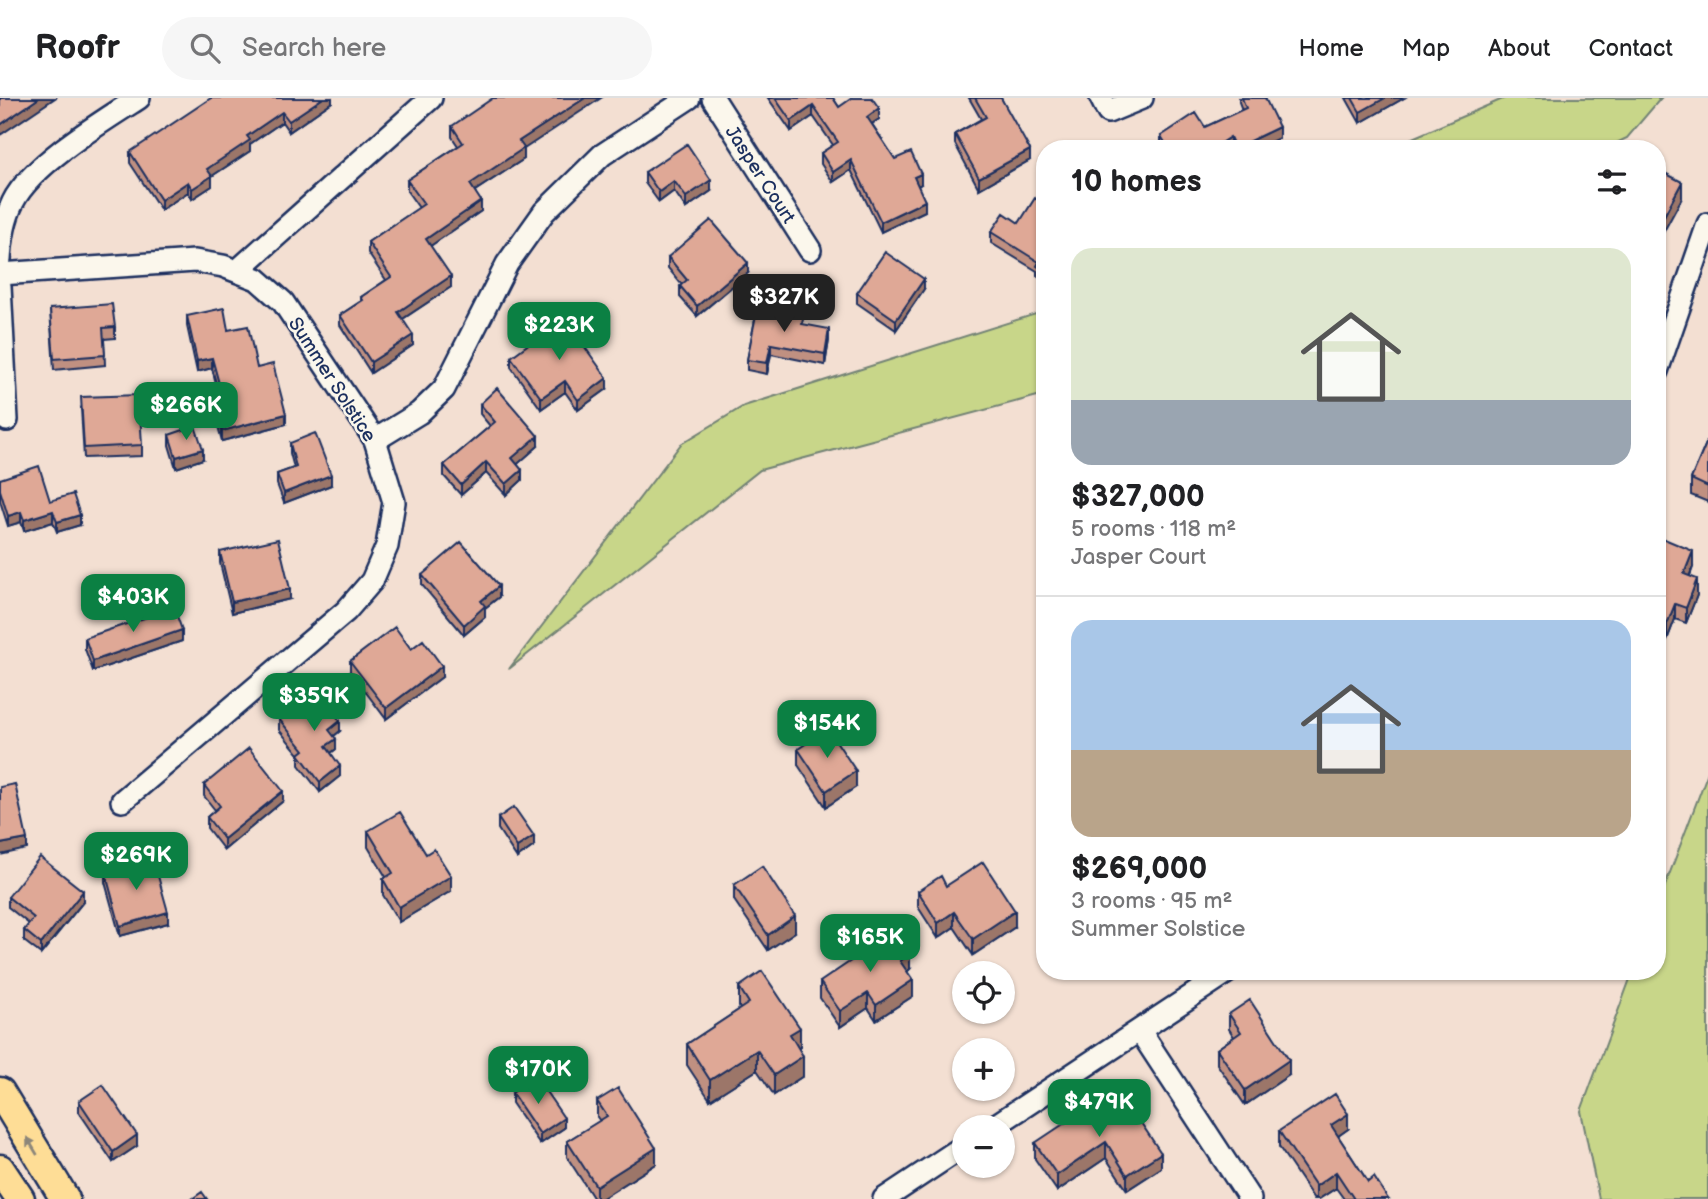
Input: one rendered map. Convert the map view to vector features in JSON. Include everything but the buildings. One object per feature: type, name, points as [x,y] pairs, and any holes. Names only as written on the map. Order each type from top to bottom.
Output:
[{"type":"main road","points":[[0,1092],[65,1199]]},
{"type":"main road","points":[[0,1169],[20,1199]]},
{"type":"street","points":[[0,260],[7,195],[46,163],[139,98]]},
{"type":"street","points":[[237,271],[430,98]]},
{"type":"street","points":[[375,440],[419,413],[444,388],[507,264],[544,212],[602,155],[689,98]]},
{"type":"street","name":"Jasper Court","points":[[713,98],[810,250]]},
{"type":"street","points":[[1104,105],[1142,98]]},
{"type":"street","points":[[1666,345],[1708,224]]},
{"type":"street","name":"Summer Solstice","points":[[0,274],[195,261],[223,266],[257,279],[283,302],[375,440],[394,502],[387,546],[372,581],[346,611],[122,801]]},
{"type":"street","points":[[0,286],[7,420]]},
{"type":"street","points":[[1011,1115],[1216,980]]},
{"type":"street","points":[[1140,1031],[1250,1199]]},
{"type":"street","points":[[884,1199],[952,1154]]},
{"type":"green space","points":[[1505,98],[1661,98],[1623,140],[1408,140]]},
{"type":"green space","points":[[1036,314],[1036,396],[760,470],[509,669],[681,444],[744,406]]},
{"type":"green space","points":[[1708,772],[1708,1199],[1599,1199],[1581,1111],[1630,980],[1666,980],[1666,883]]}]
